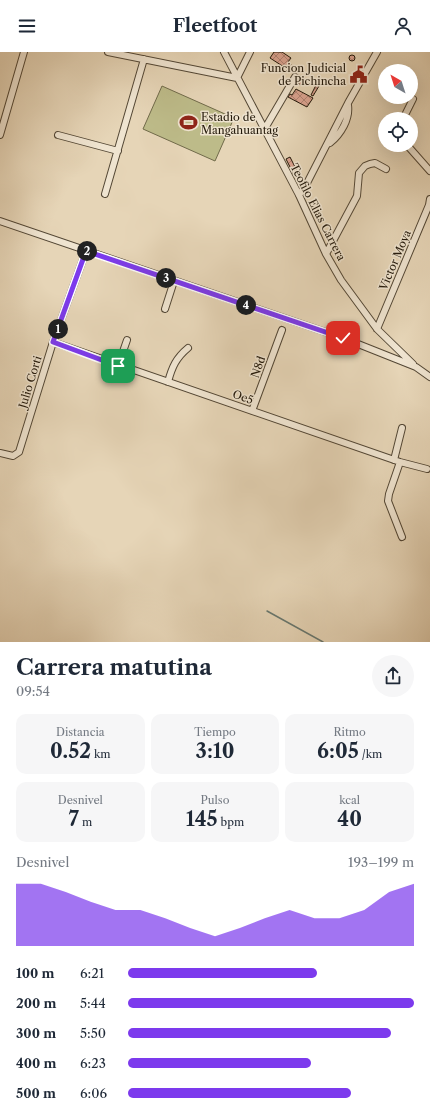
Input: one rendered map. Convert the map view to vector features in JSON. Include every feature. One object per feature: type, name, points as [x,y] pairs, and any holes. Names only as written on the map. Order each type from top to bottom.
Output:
[{"type":"street","points":[[0,135],[24,52]]},
{"type":"street","points":[[108,52],[237,78],[250,52]]},
{"type":"street","name":"Teofilo Elias Carrera","points":[[224,52],[299,195],[326,254],[348,290],[377,329],[416,367]]},
{"type":"street","points":[[299,195],[305,187],[348,103],[377,52]]},
{"type":"street","points":[[105,194],[144,59]]},
{"type":"street","points":[[264,130],[295,77]]},
{"type":"street","points":[[58,135],[118,151]]},
{"type":"street","points":[[413,152],[430,171]]},
{"type":"street","points":[[326,254],[357,196],[359,173],[365,166],[375,163],[386,169]]},
{"type":"street","name":"Victor Moya","points":[[377,329],[429,205],[430,199]]},
{"type":"street","points":[[0,221],[343,338],[416,367],[430,376]]},
{"type":"street","name":"Julio Corti","points":[[0,453],[13,456],[19,452],[53,342],[86,251]]},
{"type":"street","points":[[165,309],[174,281]]},
{"type":"street","name":"N8d","points":[[252,411],[282,330]]},
{"type":"street","points":[[118,366],[127,340]]},
{"type":"street","name":"Oe5","points":[[53,342],[118,366],[397,461],[427,469]]},
{"type":"street","points":[[168,382],[173,365],[179,355],[188,348]]},
{"type":"street","points":[[402,428],[397,461],[388,501],[402,537]]},
{"type":"shaded area","name":"Estadio de Mangahuantag","points":[[162,86],[234,118],[215,161],[143,129]]},
{"type":"building","points":[[274,52],[282,52],[291,58],[288,62],[291,64],[289,68],[285,65],[284,67],[270,58]]},
{"type":"building","points":[[352,55],[355,58],[352,61],[349,58]]},
{"type":"building","points":[[300,76],[304,78],[301,85],[296,82]]},
{"type":"building","points":[[316,85],[319,86],[313,96],[311,95]]},
{"type":"building","points":[[296,89],[313,98],[307,107],[288,97],[290,94],[292,95]]},
{"type":"building","points":[[290,157],[298,173],[294,175],[286,159]]},
{"type":"waterway","points":[[267,611],[323,642]]},
{"type":"place","name":"Funcion Judicial de Pichincha","points":[[359,74]]},
{"type":"place","name":"Estadio de Mangahuantag","points":[[188,123]]},
{"type":"route","points":[[118,366],[53,342],[86,251],[343,338]]}]
